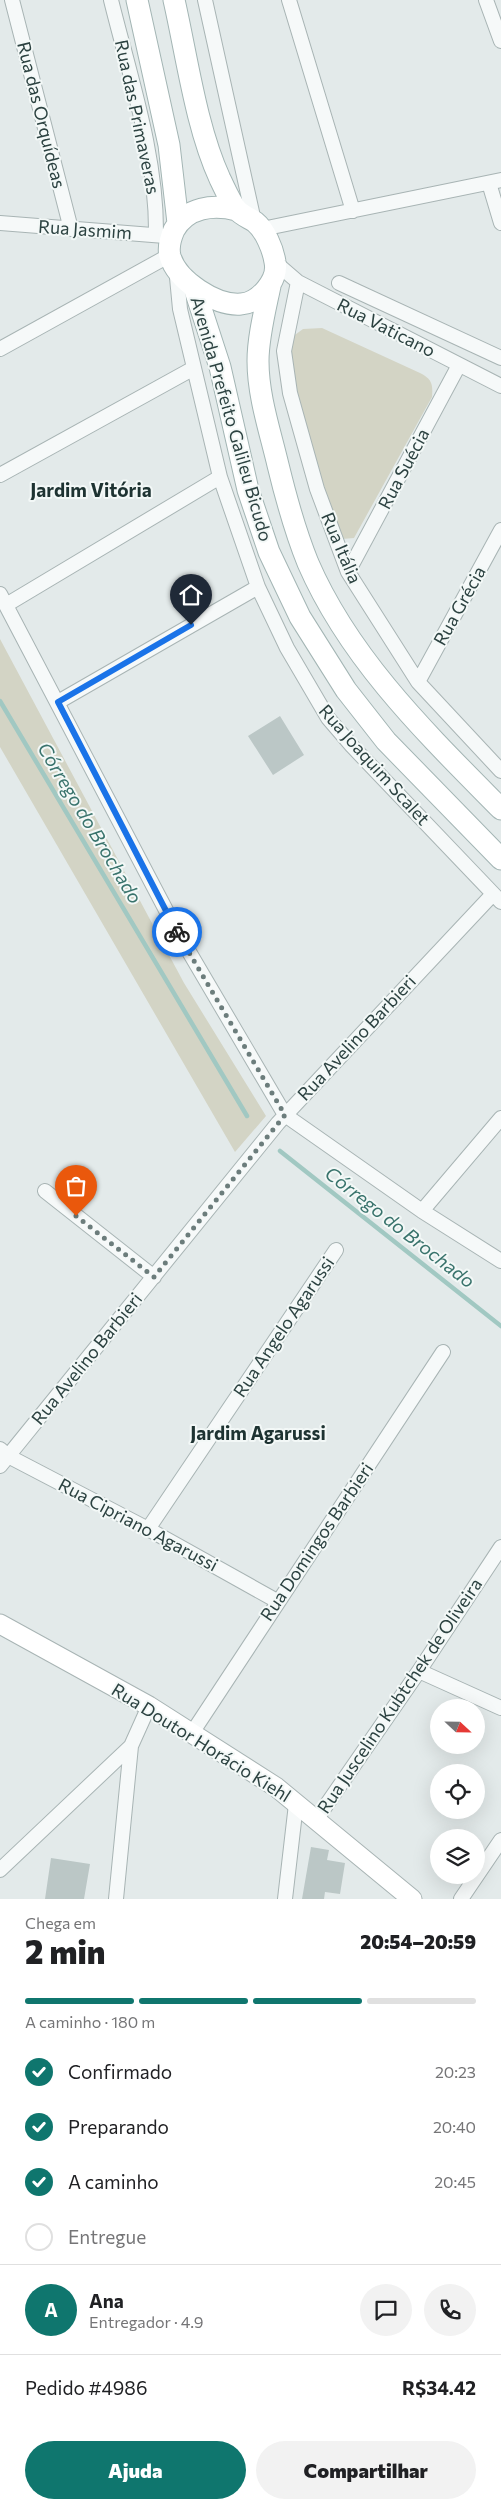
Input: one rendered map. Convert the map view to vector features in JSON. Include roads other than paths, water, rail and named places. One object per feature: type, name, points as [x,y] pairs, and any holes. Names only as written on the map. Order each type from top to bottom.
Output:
[{"type":"main road","points":[[138,0],[169,145],[170,243],[194,287],[207,296],[225,303],[243,304],[259,298],[270,286],[276,263],[251,220],[220,179],[207,145],[174,0]]},
{"type":"main road","points":[[170,243],[188,214],[203,208],[225,207],[251,220]]},
{"type":"main road","name":"Avenida Prefeito Galileu Bicudo","points":[[270,286],[258,360],[262,401],[288,506],[308,563],[337,618],[388,690],[501,809]]},
{"type":"main road","name":"Avenida Prefeito Galileu Bicudo","points":[[194,287],[220,367],[248,490],[269,552],[300,617],[346,690],[386,741],[501,859]]},
{"type":"street","name":"Rua das Orquídeas","points":[[12,0],[70,229]]},
{"type":"street","name":"Rua das Primaveras","points":[[111,0],[147,149],[155,193],[170,243]]},
{"type":"street","points":[[205,0],[251,220],[353,211],[495,182],[501,223]]},
{"type":"street","points":[[289,0],[353,211]]},
{"type":"street","points":[[486,0],[501,41]]},
{"type":"street","name":"Rua Jasmim","points":[[0,224],[70,229],[170,243]]},
{"type":"street","points":[[0,349],[170,243]]},
{"type":"street","name":"Rua Joaquim Scalet","points":[[170,243],[180,308],[220,478],[258,587],[287,648],[328,718],[352,746],[497,898]]},
{"type":"street","name":"Rua Vaticano","points":[[276,263],[298,282],[501,386]]},
{"type":"street","name":"Rua Itália","points":[[298,282],[284,351],[290,393],[317,489],[348,572],[418,682],[501,771]]},
{"type":"street","points":[[340,283],[501,358]]},
{"type":"street","name":"Rua Suécia","points":[[348,572],[459,365]]},
{"type":"street","points":[[0,475],[194,368]]},
{"type":"street","points":[[220,478],[3,599],[178,933],[285,1115],[422,1211],[501,1261]]},
{"type":"street","name":"Rua Grécia","points":[[418,682],[501,530]]},
{"type":"street","points":[[58,702],[258,587]]},
{"type":"street","name":"Rua Avelino Barbieri","points":[[3,1457],[154,1277],[285,1115],[497,898]]},
{"type":"street","points":[[422,1211],[501,1118]]},
{"type":"street","points":[[45,1191],[154,1277]]},
{"type":"street","name":"Rua Angelo Agarussi","points":[[148,1529],[336,1250]]},
{"type":"street","name":"Rua Domingos Barbieri","points":[[192,1733],[277,1601],[443,1352]]},
{"type":"street","name":"Rua Cipriano Agarussi","points":[[3,1457],[148,1529],[277,1601]]},
{"type":"street","name":"Rua Juscelino Kubtchek de Oliveira","points":[[316,1820],[419,1671],[501,1547]]},
{"type":"street","name":"Rua Doutor Horácio Kiehl","points":[[0,1624],[149,1706],[276,1787],[412,1899]]},
{"type":"street","points":[[419,1671],[501,1708]]},
{"type":"street","points":[[116,1899],[131,1746],[149,1706]]},
{"type":"street","points":[[0,1870],[131,1746]]},
{"type":"street","points":[[285,1899],[296,1804]]},
{"type":"street","points":[[461,1899],[501,1840]]},
{"type":"waterway","name":"Córrego do Brochado","points":[[0,701],[247,1116]]},
{"type":"waterway","name":"Córrego do Brochado","points":[[280,1151],[501,1326]]},
{"type":"district","name":"Jardim Vitória","points":[[91,490]]},
{"type":"district","name":"Jardim Agarussi","points":[[258,1433]]}]
